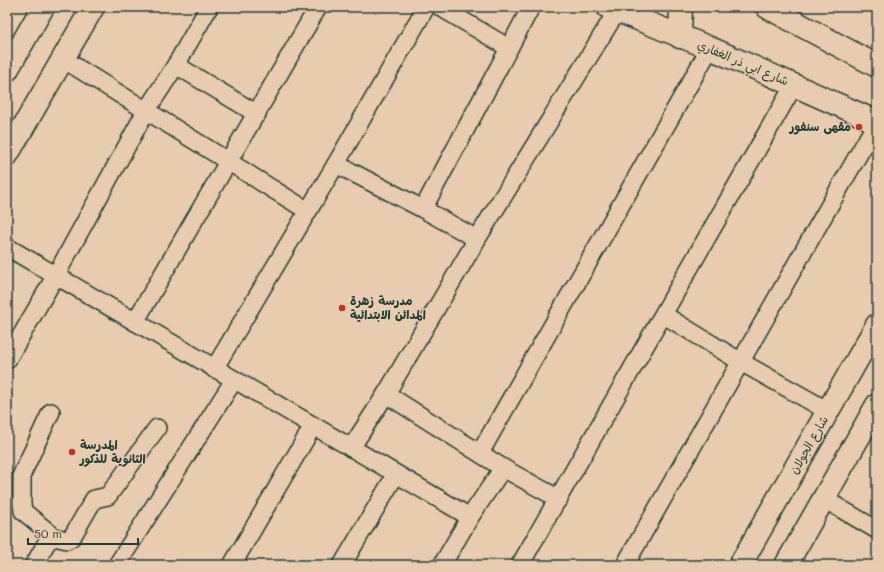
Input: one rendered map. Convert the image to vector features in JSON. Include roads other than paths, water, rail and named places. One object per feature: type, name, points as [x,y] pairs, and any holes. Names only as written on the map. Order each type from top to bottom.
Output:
[{"type":"street","points":[[7,70],[43,7]]},
{"type":"street","points":[[7,155],[93,7]]},
{"type":"street","points":[[7,360],[56,275],[146,111],[176,65],[209,7]]},
{"type":"street","points":[[135,322],[318,7]]},
{"type":"street","points":[[214,369],[336,164],[426,7]]},
{"type":"street","points":[[440,7],[509,48]]},
{"type":"street","points":[[423,209],[531,7]]},
{"type":"street","points":[[680,37],[681,7]]},
{"type":"street","points":[[767,7],[791,12],[877,66]]},
{"type":"street","points":[[351,448],[386,394],[613,9]]},
{"type":"street","name":"شارع ابي ذر الغفاري","points":[[613,9],[710,48],[877,122]]},
{"type":"street","points":[[480,453],[710,48]]},
{"type":"street","points":[[63,60],[308,211]]},
{"type":"street","points":[[176,65],[257,114]]},
{"type":"street","points":[[520,565],[794,85]]},
{"type":"street","points":[[626,565],[877,122]]},
{"type":"street","points":[[336,164],[423,209],[477,240]]},
{"type":"street","points":[[7,247],[470,517]]},
{"type":"street","points":[[664,315],[741,362],[828,411]]},
{"type":"street","name":"شارع الجولان","points":[[740,565],[877,325]]},
{"type":"street","points":[[117,565],[234,380]]},
{"type":"street","points":[[386,394],[503,468],[559,499]]},
{"type":"street","points":[[786,565],[877,405]]},
{"type":"street","points":[[51,412],[22,474],[22,504],[24,511],[54,538],[67,540],[72,537],[94,499],[108,496],[157,428]]},
{"type":"street","points":[[232,565],[313,426]]},
{"type":"street","points":[[442,565],[470,517],[503,468]]},
{"type":"street","points":[[342,565],[396,474]]},
{"type":"street","points":[[824,499],[877,530]]},
{"type":"street","points":[[34,565],[47,542],[54,538]]},
{"type":"place","name":"مقهى سنفور","points":[[859,127]]},
{"type":"place","name":"مدرسة زهرة المدائن الابتدائية","points":[[342,308]]},
{"type":"place","name":"المدرسة الثانوية للذكور","points":[[72,452]]}]
